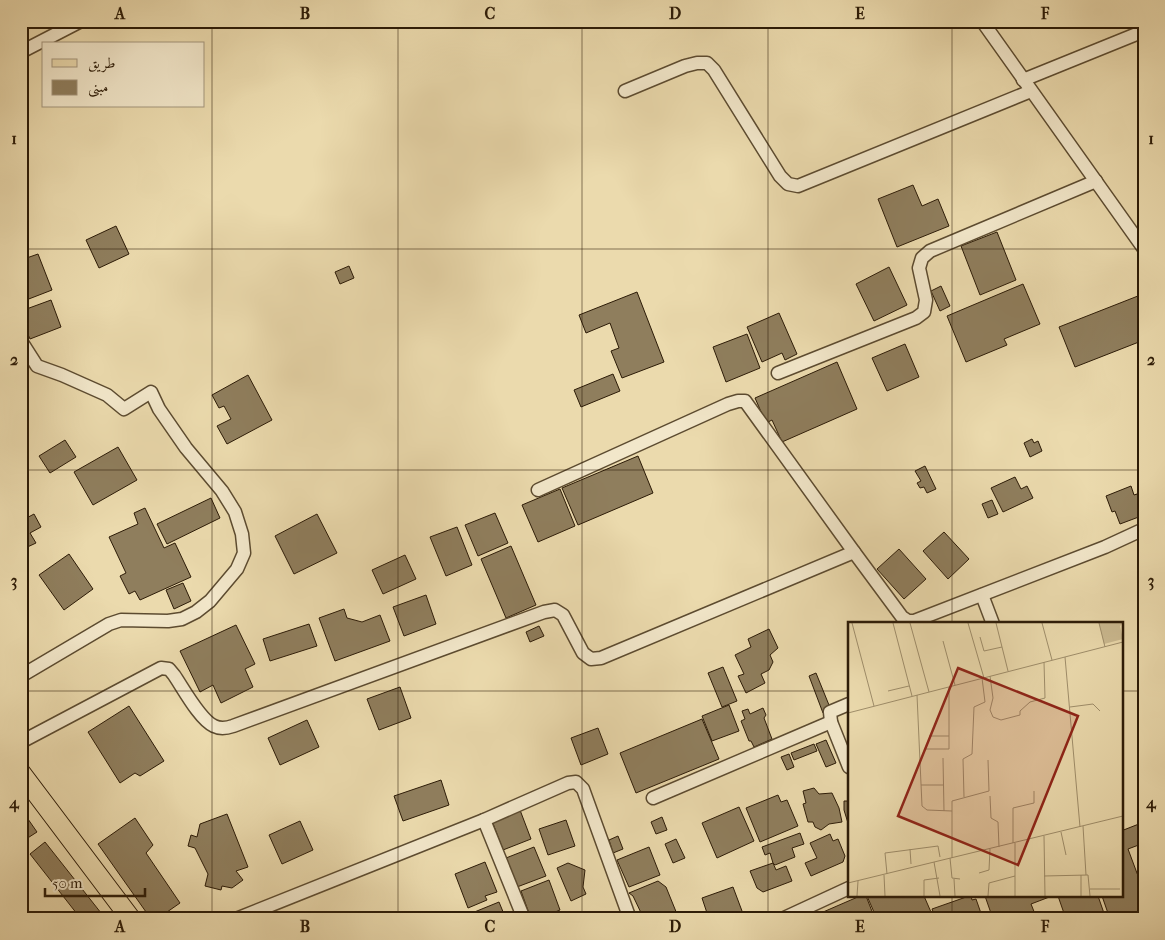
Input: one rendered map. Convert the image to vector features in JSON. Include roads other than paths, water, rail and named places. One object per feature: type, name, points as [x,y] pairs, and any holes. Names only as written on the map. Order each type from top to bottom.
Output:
[{"type":"main road","points":[[21,773],[124,916]]},
{"type":"street","points":[[21,52],[81,21]]},
{"type":"street","points":[[982,21],[1030,91],[1096,181],[1139,233],[1144,249]]},
{"type":"street","points":[[1023,80],[1144,31]]},
{"type":"street","points":[[625,91],[685,66],[706,63],[714,70],[780,176],[788,184],[798,186],[1030,91]]},
{"type":"street","points":[[778,374],[916,318],[924,312],[926,300],[919,268],[922,258],[930,251],[1096,181]]},
{"type":"street","points":[[21,342],[37,366],[107,395],[124,409],[151,392],[159,409],[186,448],[222,491],[231,505],[242,534],[244,553],[238,569],[210,601],[182,620],[121,620],[109,624],[21,676]]},
{"type":"street","points":[[538,490],[728,404],[738,400],[745,401],[902,617],[908,621],[920,620],[1144,530]]},
{"type":"street","points":[[21,742],[161,668],[168,669],[174,675],[204,720],[214,727],[223,729],[544,612],[555,610],[563,615],[583,654],[591,659],[601,658],[854,552]]},
{"type":"street","points":[[982,595],[992,622]]},
{"type":"street","points":[[848,704],[830,712],[831,722],[848,765]]},
{"type":"street","points":[[653,798],[831,722]]},
{"type":"street","points":[[236,919],[484,820],[568,783],[576,782],[583,789],[630,919]]},
{"type":"street","points":[[484,820],[524,919]]},
{"type":"street","points":[[782,919],[848,888]]}]
